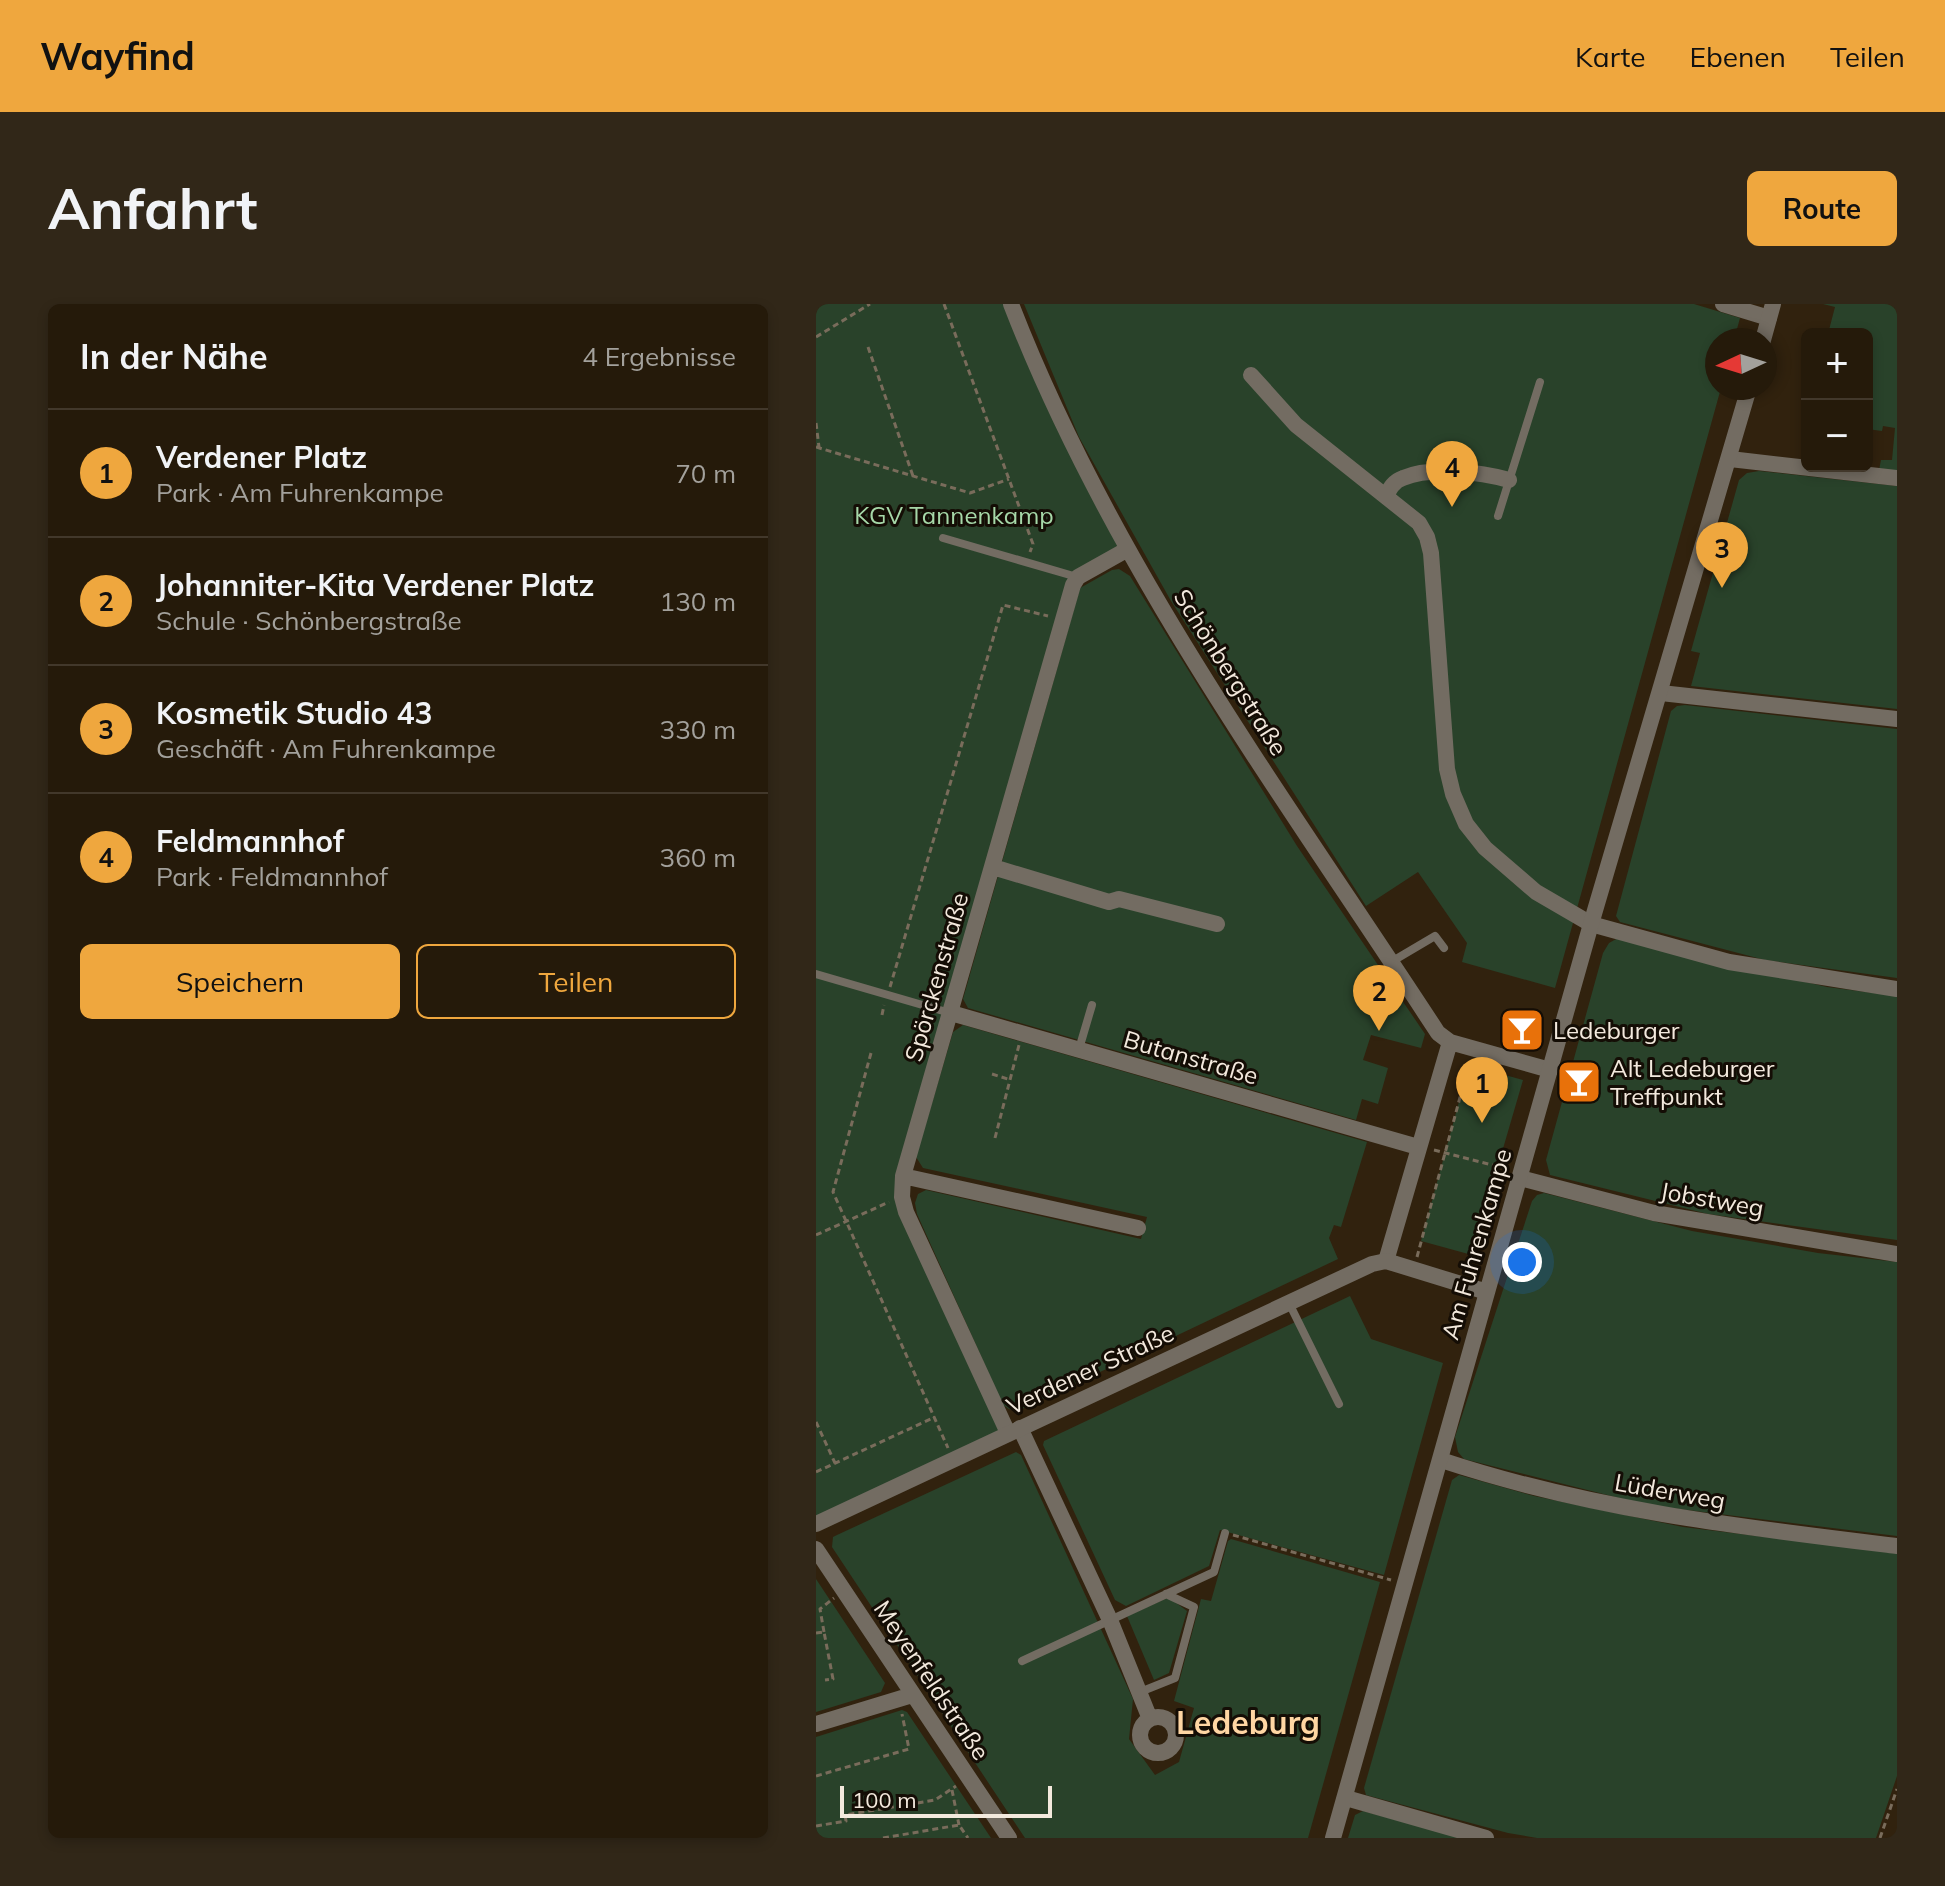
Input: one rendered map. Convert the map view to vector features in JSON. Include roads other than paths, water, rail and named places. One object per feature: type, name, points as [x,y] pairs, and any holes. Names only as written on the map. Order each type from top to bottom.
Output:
[{"type":"street","name":"Schönbergstraße","points":[[1011,304],[1062,424],[1128,549],[1283,801],[1438,1033],[1450,1042]]},
{"type":"street","points":[[1723,304],[1771,311]]},
{"type":"street","points":[[1251,375],[1296,425],[1419,523],[1427,537],[1431,553],[1447,769],[1453,794],[1466,824],[1506,869],[1536,892],[1591,924],[1729,962],[1897,989]]},
{"type":"street","name":"Am Fuhrenkampe","points":[[1333,1838],[1591,924],[1746,400]]},
{"type":"street","points":[[1730,459],[1897,478]]},
{"type":"street","points":[[1386,496],[1393,484],[1403,477],[1417,474],[1487,474],[1509,480]]},
{"type":"street","points":[[1078,577],[1128,549]]},
{"type":"street","name":"Spörckenstraße","points":[[1078,577],[903,1176],[902,1197],[906,1212],[1110,1620],[1150,1719]]},
{"type":"street","points":[[1661,693],[1897,719]]},
{"type":"street","points":[[993,867],[1109,902],[1119,899],[1217,924]]},
{"type":"street","name":"Butanstraße","points":[[951,1013],[1419,1147]]},
{"type":"street","points":[[1487,1292],[1386,1261],[1450,1042],[1550,1070]]},
{"type":"street","points":[[903,1176],[1138,1228]]},
{"type":"street","name":"Jobstweg","points":[[1521,1176],[1654,1213],[1897,1254]]},
{"type":"street","name":"Verdener Straße","points":[[816,1524],[1372,1264],[1386,1261]]},
{"type":"street","name":"Lüderweg","points":[[1441,1460],[1508,1483],[1575,1499],[1721,1525],[1897,1546]]},
{"type":"street","name":"Meyenfeldstraße","points":[[816,1549],[906,1697],[969,1778],[1009,1838]]},
{"type":"street","points":[[816,1724],[906,1697]]},
{"type":"street","points":[[1346,1798],[1486,1838]]},
{"type":"lane","points":[[1498,516],[1540,382]]},
{"type":"lane","points":[[943,538],[1078,577]]},
{"type":"lane","points":[[1391,962],[1435,936],[1444,948]]},
{"type":"lane","points":[[816,974],[951,1013]]},
{"type":"lane","points":[[1079,1050],[1092,1005]]},
{"type":"lane","points":[[1289,1303],[1339,1404]]},
{"type":"lane","points":[[1022,1661],[1214,1572],[1225,1533]]},
{"type":"lane","points":[[1140,1692],[1175,1678],[1194,1607],[1166,1594]]},
{"type":"place","name":"Feldmannhof","points":[[1452,507]]},
{"type":"place","name":"Kosmetik Studio 43","points":[[1722,588]]},
{"type":"place","name":"Ledeburger","points":[[1522,1030]]},
{"type":"place","name":"Johanniter-Kita Verdener Platz","points":[[1379,1031]]},
{"type":"place","name":"Alt Ledeburger Treffpunkt","points":[[1579,1082]]},
{"type":"place","name":"Verdener Platz","points":[[1482,1123]]},
{"type":"district","name":"Ledeburg","points":[[1248,1722]]},
{"type":"park label","name":"KGV Tannenkamp","points":[[954,515]]}]
